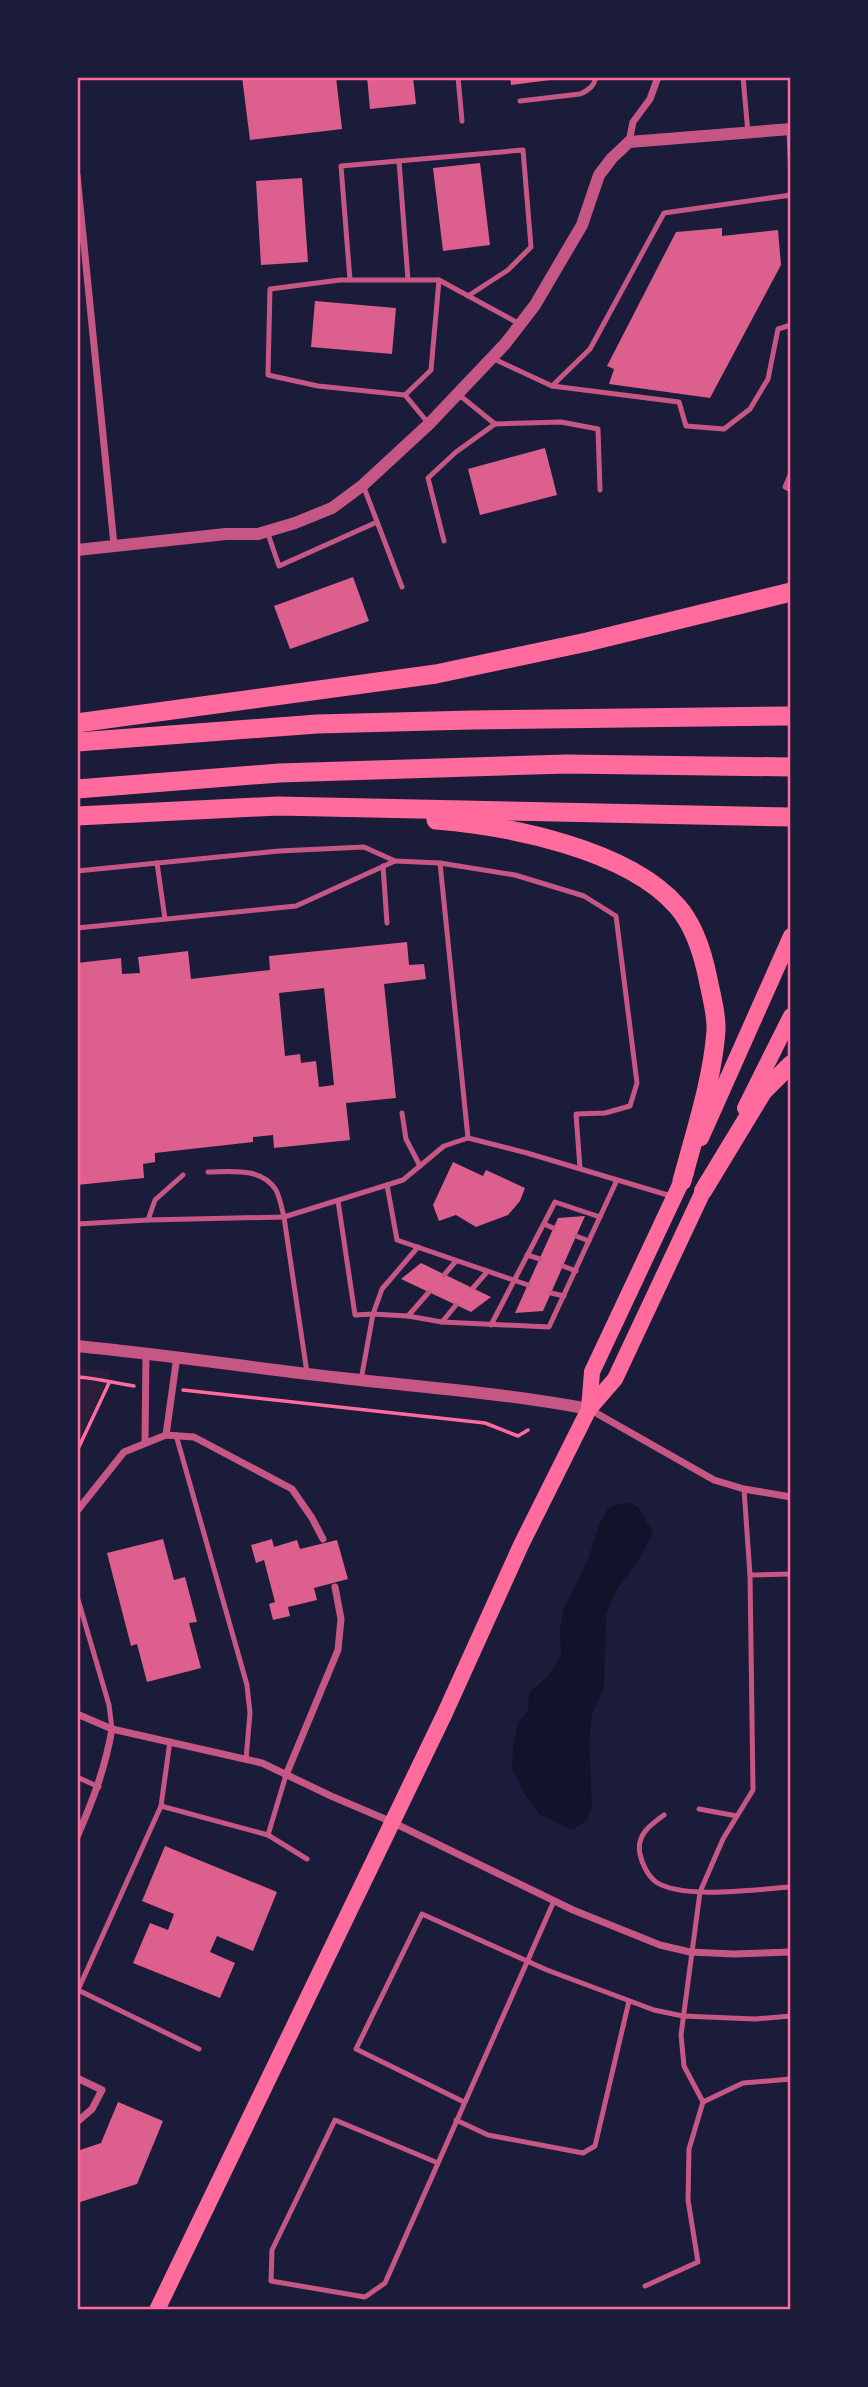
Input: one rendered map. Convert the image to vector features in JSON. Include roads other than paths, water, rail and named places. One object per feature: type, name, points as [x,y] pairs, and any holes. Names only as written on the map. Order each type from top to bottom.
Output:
[{"type":"highway","points":[[77,723],[436,674],[587,642],[791,592]]},
{"type":"highway","points":[[77,742],[317,724],[791,716]]},
{"type":"highway","points":[[77,789],[279,774],[552,764],[786,767]]},
{"type":"highway","points":[[77,816],[278,806],[791,817]]},
{"type":"highway","points":[[278,806],[442,820],[527,834],[579,849],[620,865],[651,883],[678,907],[704,958],[716,1028],[710,1077],[678,1189]]},
{"type":"highway","points":[[703,1191],[763,1092],[791,1064]]},
{"type":"main road","points":[[589,1409],[593,1372],[791,936]]},
{"type":"main road","points":[[157,2310],[234,2148],[312,1994],[521,1545],[589,1409],[615,1378],[703,1191],[791,1016]]},
{"type":"street","points":[[77,550],[226,534],[258,534],[332,508],[363,485],[429,424],[492,358],[520,324],[555,273],[582,225],[599,175],[629,142],[633,122],[650,99],[658,77]]},
{"type":"street","points":[[629,142],[790,129]]},
{"type":"street","points":[[77,175],[114,545]]},
{"type":"street","points":[[77,1346],[516,1396],[589,1409],[714,1480],[744,1489],[791,1497]]},
{"type":"street","points":[[145,1442],[146,1353]]},
{"type":"street","points":[[166,1435],[177,1356]]},
{"type":"street","points":[[77,1511],[124,1452],[166,1435],[194,1437],[292,1489],[323,1539]]},
{"type":"street","points":[[286,1775],[338,1650],[341,1619],[335,1587]]},
{"type":"street","points":[[77,1714],[112,1729],[262,1763],[392,1822],[554,1901],[660,1945],[690,1952],[791,1952]]},
{"type":"street","points":[[77,1837],[99,1787],[112,1729]]},
{"type":"street","points":[[77,2078],[102,2090],[92,2109],[77,2122]]},
{"type":"lane","points":[[458,77],[462,121]]},
{"type":"lane","points":[[520,101],[580,94],[589,90],[596,77]]},
{"type":"lane","points":[[743,77],[748,133]]},
{"type":"lane","points":[[790,129],[791,178]]},
{"type":"lane","points":[[350,280],[341,166],[523,150],[531,247],[508,270],[468,296]]},
{"type":"lane","points":[[399,161],[408,280]]},
{"type":"lane","points":[[552,386],[590,349],[664,214],[791,195]]},
{"type":"lane","points":[[429,424],[405,395],[318,386],[268,374],[270,289],[350,280],[439,280],[520,324]]},
{"type":"lane","points":[[405,395],[431,370],[439,280]]},
{"type":"lane","points":[[492,358],[552,386],[679,402],[686,426],[724,429],[750,409],[768,379],[778,329],[791,325]]},
{"type":"lane","points":[[458,394],[495,424]]},
{"type":"lane","points":[[444,541],[428,478],[456,452],[495,424],[561,422],[598,429],[600,490]]},
{"type":"lane","points":[[791,473],[785,487],[791,490]]},
{"type":"lane","points":[[363,485],[402,587]]},
{"type":"lane","points":[[267,531],[279,566],[377,522]]},
{"type":"lane","points":[[77,871],[279,851],[364,847],[395,861],[440,863],[515,875],[584,896],[616,916],[637,1083],[630,1106],[605,1113],[576,1114],[580,1168]]},
{"type":"lane","points":[[77,928],[296,906],[395,861]]},
{"type":"lane","points":[[157,863],[165,919]]},
{"type":"lane","points":[[440,863],[468,1138]]},
{"type":"lane","points":[[383,866],[387,923]]},
{"type":"lane","points":[[402,1113],[406,1139],[420,1166]]},
{"type":"lane","points":[[77,1224],[285,1217],[403,1180],[444,1146],[468,1138],[617,1180],[678,1189]]},
{"type":"lane","points":[[208,1172],[249,1172],[265,1178],[276,1191],[285,1217],[307,1373]]},
{"type":"lane","points":[[148,1220],[155,1200],[183,1175]]},
{"type":"lane","points":[[338,1201],[355,1315],[408,1316],[442,1322],[549,1327],[617,1180]]},
{"type":"lane","points":[[387,1185],[397,1240],[528,1285]]},
{"type":"lane","points":[[491,1325],[555,1202],[600,1217]]},
{"type":"lane","points":[[544,1224],[553,1228]]},
{"type":"lane","points":[[576,1236],[589,1241]]},
{"type":"lane","points":[[361,1380],[373,1314],[382,1289],[418,1247]]},
{"type":"lane","points":[[527,1255],[540,1259]]},
{"type":"lane","points":[[444,1275],[456,1261]]},
{"type":"lane","points":[[563,1266],[576,1270]]},
{"type":"lane","points":[[472,1288],[487,1272]]},
{"type":"lane","points":[[408,1316],[429,1292]]},
{"type":"lane","points":[[551,1293],[564,1296]]},
{"type":"lane","points":[[442,1322],[456,1305]]},
{"type":"lane","points":[[176,1435],[247,1685],[250,1713],[246,1759]]},
{"type":"lane","points":[[704,2102],[684,2066],[681,2035],[699,1892],[723,1839],[753,1790],[750,1575],[744,1489]]},
{"type":"lane","points":[[750,1575],[791,1574]]},
{"type":"lane","points":[[77,1596],[109,1704],[112,1729]]},
{"type":"lane","points":[[170,1741],[161,1806],[78,1990],[199,2049]]},
{"type":"lane","points":[[268,1835],[286,1775]]},
{"type":"lane","points":[[77,1777],[99,1787]]},
{"type":"lane","points":[[161,1806],[268,1835],[307,1859]]},
{"type":"lane","points":[[699,1809],[737,1816]]},
{"type":"lane","points":[[664,1815],[649,1826],[641,1838],[639,1852],[645,1868],[656,1881],[674,1889],[699,1892],[791,1887]]},
{"type":"lane","points":[[438,2163],[335,2120],[272,2250],[271,2281],[365,2297],[386,2283],[554,1901]]},
{"type":"lane","points":[[464,2102],[356,2049],[422,1914],[547,1970],[654,2010],[683,2016],[791,2016]]},
{"type":"lane","points":[[456,2120],[488,2134],[583,2153],[595,2146],[629,2001]]},
{"type":"lane","points":[[645,2286],[698,2262],[688,2200],[689,2148],[704,2102],[743,2083],[791,2080]]}]
